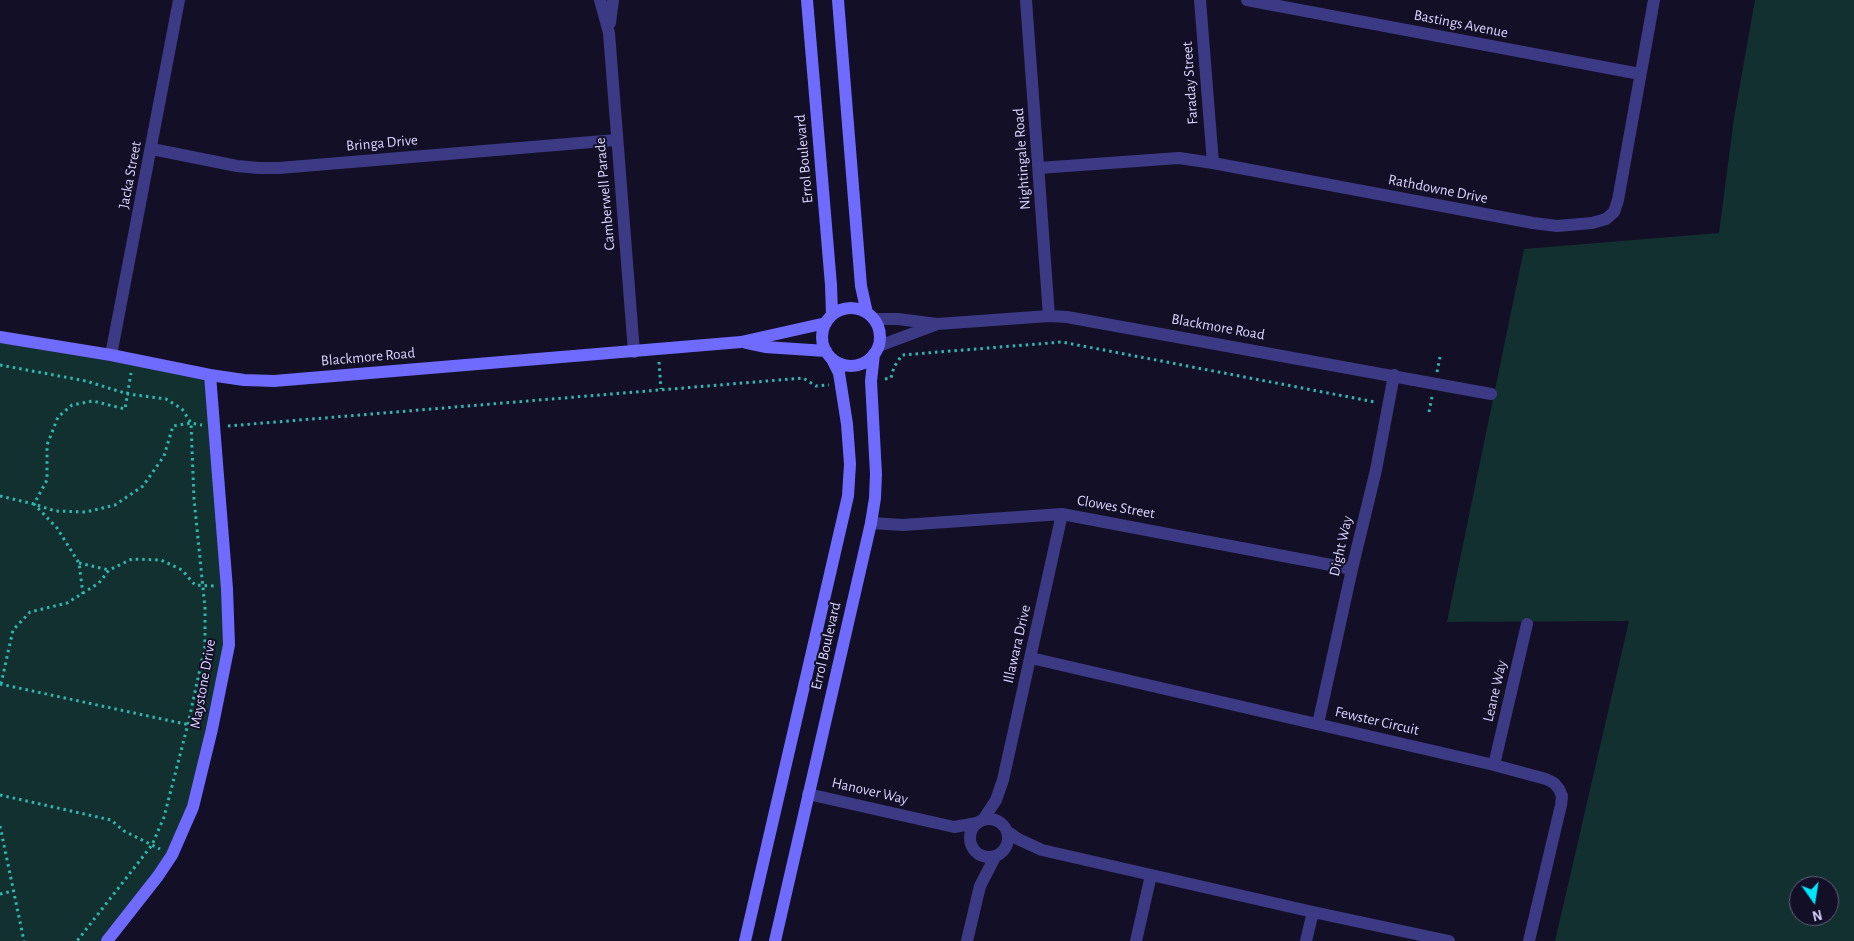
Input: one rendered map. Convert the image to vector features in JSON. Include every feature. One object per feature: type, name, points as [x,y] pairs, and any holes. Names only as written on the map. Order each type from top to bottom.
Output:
[{"type":"street","name":"Jacka Street","points":[[111,356],[179,0]]},
{"type":"street","name":"Camberwell Parade","points":[[600,0],[609,33]]},
{"type":"street","name":"Camberwell Parade","points":[[613,0],[609,33],[634,352]]},
{"type":"street","name":"Errol Boulevard","points":[[807,0],[830,268],[829,319]]},
{"type":"street","points":[[838,0],[861,286],[880,337],[876,350],[868,360],[859,364],[850,366],[840,364],[829,355],[823,342],[822,332],[829,319],[840,310],[850,308],[859,309],[871,316]]},
{"type":"street","name":"Nightingale Road","points":[[1026,0],[1049,316]]},
{"type":"street","name":"Faraday Street","points":[[1200,0],[1213,163]]},
{"type":"street","name":"Bastings Avenue","points":[[1247,0],[1640,74]]},
{"type":"street","name":"Rathdowne Drive","points":[[1039,168],[1179,158],[1533,223],[1557,226],[1592,223],[1606,219],[1614,212],[1618,200],[1654,0]]},
{"type":"street","name":"Bringa Drive","points":[[152,149],[237,166],[279,168],[616,140]]},
{"type":"street","name":"Blackmore Road","points":[[871,316],[937,324],[1049,316],[1067,317],[1491,394]]},
{"type":"street","name":"Blackmore Road","points":[[0,337],[133,360],[210,376],[244,380],[274,380],[741,342],[829,319]]},
{"type":"street","name":"Blackmore Road","points":[[876,350],[937,324]]},
{"type":"street","name":"Blackmore Road","points":[[741,342],[829,355]]},
{"type":"street","name":"Errol Boulevard","points":[[774,941],[871,523],[876,474],[871,381],[876,350]]},
{"type":"street","name":"Errol Boulevard","points":[[745,941],[848,496],[849,448],[840,373],[829,355]]},
{"type":"street","name":"Dight Way","points":[[1318,724],[1376,470],[1394,375]]},
{"type":"street","name":"Maystone Drive","points":[[107,941],[172,855],[193,807],[212,729],[229,645],[227,589],[210,376]]},
{"type":"street","name":"Clowes Street","points":[[871,523],[903,525],[1062,514],[1352,569]]},
{"type":"street","name":"Illawara Drive","points":[[1006,829],[1000,801],[1003,780],[1062,514]]},
{"type":"street","name":"Leane Way","points":[[1494,765],[1527,624]]},
{"type":"street","name":"Fewster Circuit","points":[[1031,658],[1494,765],[1546,779],[1554,783],[1562,796],[1561,805],[1529,941]]},
{"type":"street","name":"Illawara Drive","points":[[980,822],[996,800],[1003,780]]},
{"type":"street","name":"Hanover Way","points":[[808,794],[954,827],[980,822]]},
{"type":"street","points":[[967,941],[980,886],[980,869],[971,834],[980,822],[995,820],[1018,839],[1042,850]]},
{"type":"street","name":"Hanover Way","points":[[925,821],[964,839],[974,850]]},
{"type":"street","points":[[980,886],[998,855],[1008,844],[1006,829]]},
{"type":"street","points":[[974,850],[982,856],[998,855],[1024,848],[1042,850],[1449,941]]},
{"type":"street","points":[[1136,941],[1151,875]]},
{"type":"street","points":[[1306,941],[1313,912]]},
{"type":"path","points":[[871,381],[891,378],[894,368],[902,355],[1062,342],[1388,405]]},
{"type":"path","points":[[658,350],[661,389]]},
{"type":"path","points":[[34,504],[47,480],[47,444],[58,417],[72,405],[92,401],[125,409],[133,360]]},
{"type":"path","points":[[0,365],[86,381],[128,394],[166,399],[182,409],[191,423],[194,499],[204,584],[205,646],[188,724],[164,817],[152,845],[77,941]]},
{"type":"path","points":[[0,496],[55,511],[86,512],[115,505],[143,486],[164,456],[173,426],[191,423],[214,428],[803,378],[816,386],[841,384]]},
{"type":"path","points":[[34,504],[57,528],[79,563],[83,594]]},
{"type":"path","points":[[212,729],[0,684],[13,630],[30,612],[67,603],[99,582],[109,570],[132,559],[161,560],[182,570],[195,585],[204,584],[227,589]]},
{"type":"path","points":[[79,563],[109,570]]},
{"type":"path","points":[[0,795],[111,820],[124,831],[172,855]]},
{"type":"path","points":[[0,826],[24,941]]},
{"type":"path","points":[[0,894],[13,891]]},
{"type":"green space","points":[[1755,0],[1854,0],[1854,941],[1555,941],[1629,621],[1447,622],[1524,249],[1719,233],[1734,118]]},
{"type":"green space","points":[[0,337],[210,375],[229,645],[212,729],[172,855],[107,941],[0,941]]}]
